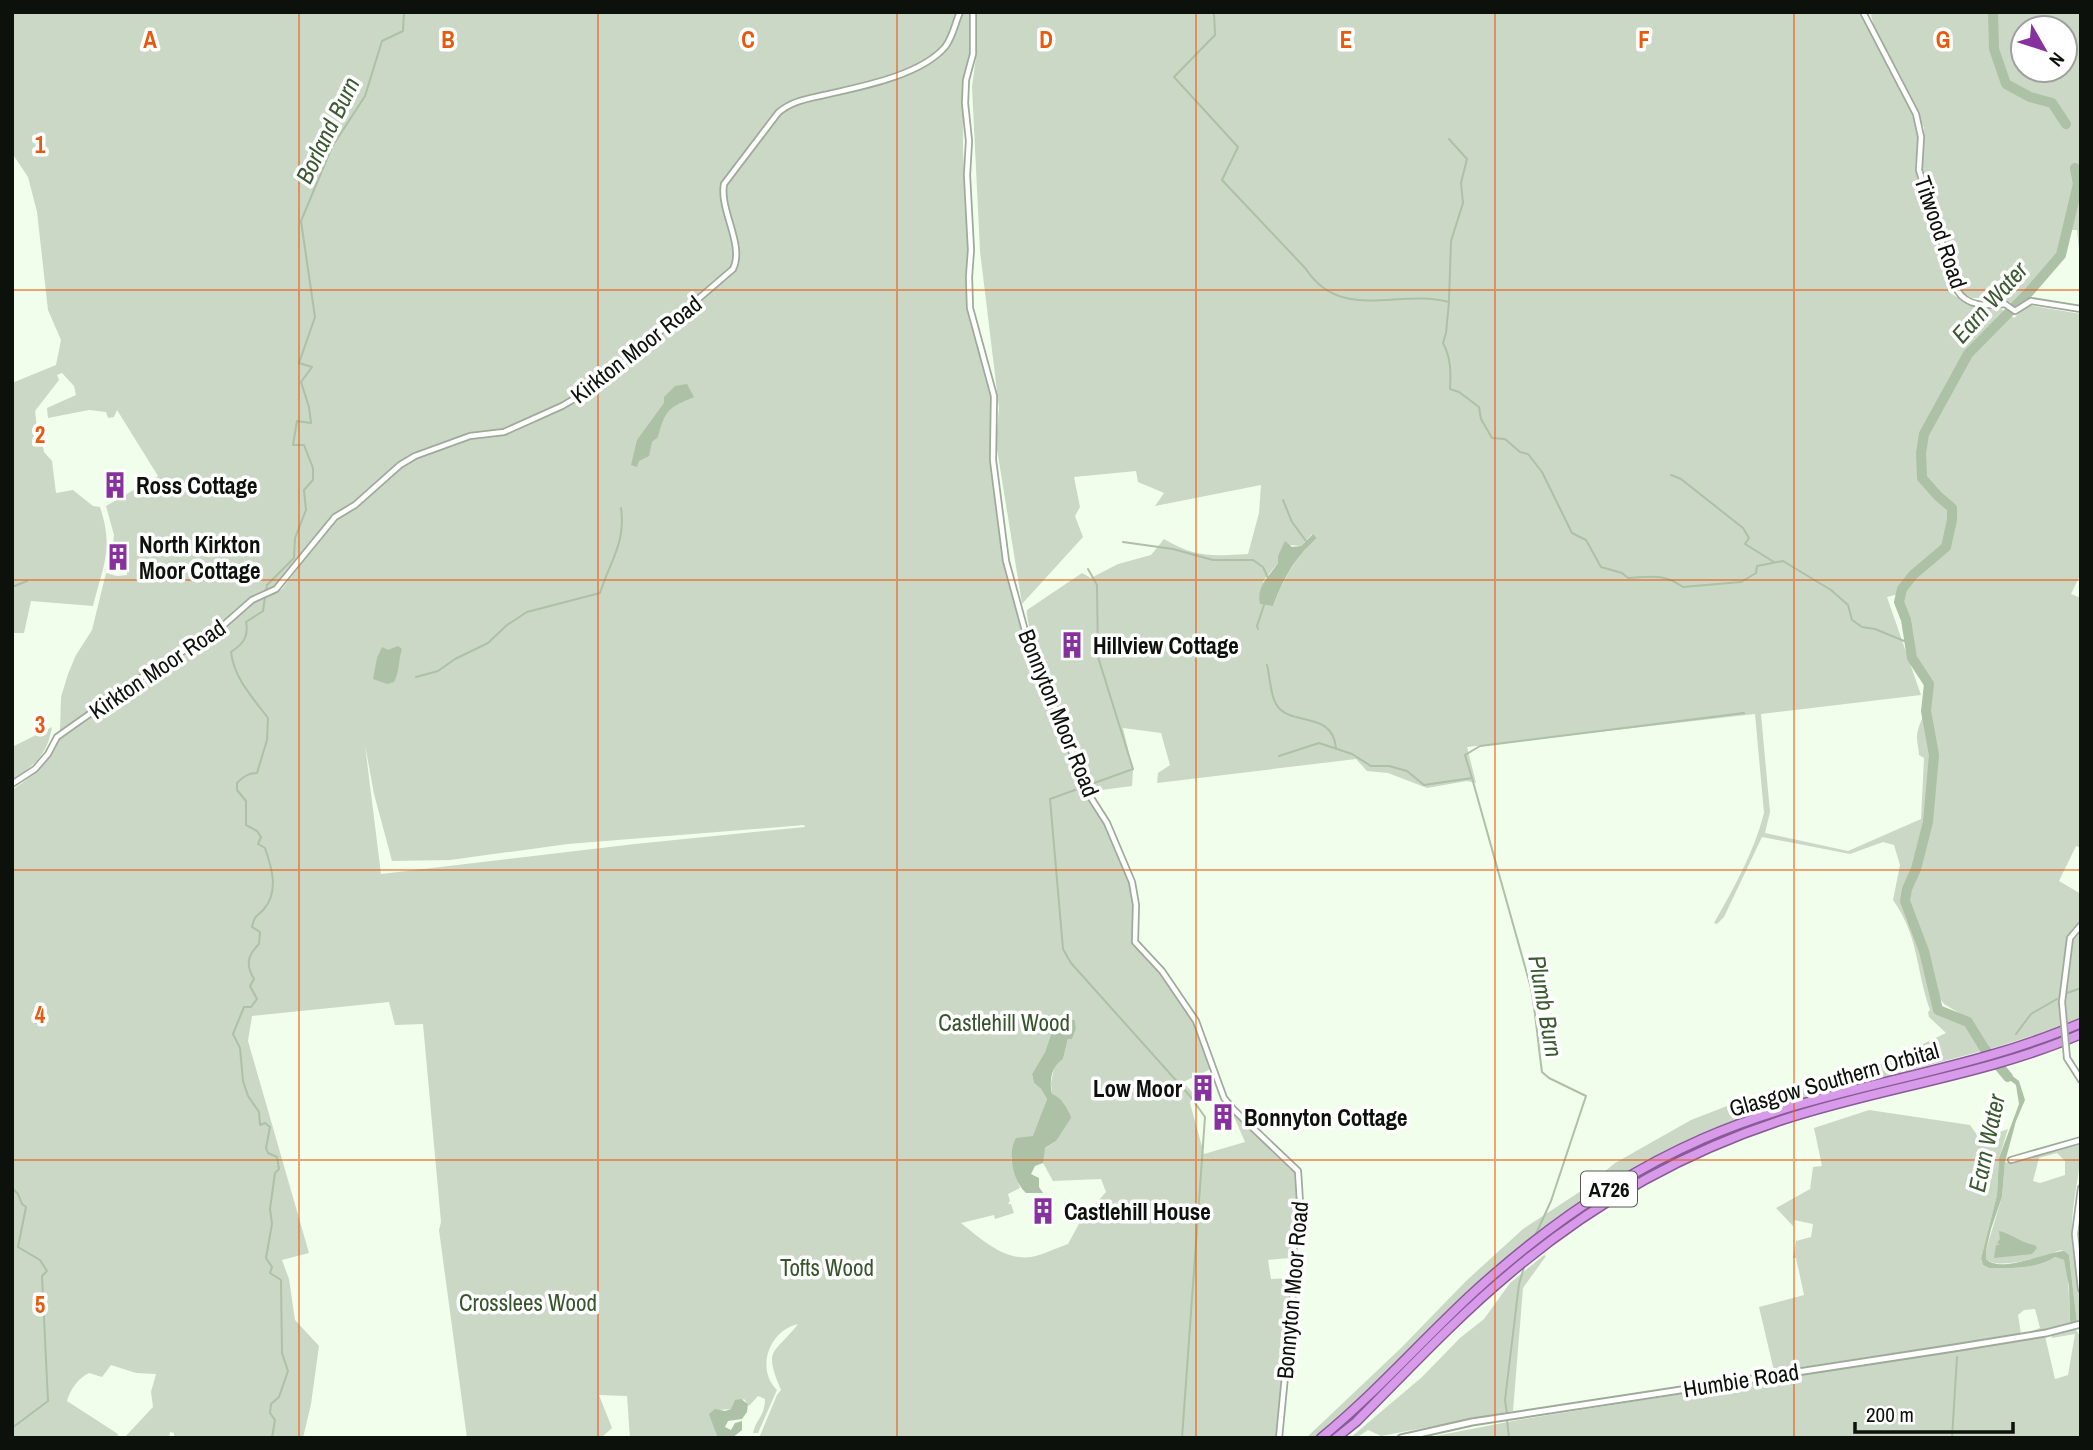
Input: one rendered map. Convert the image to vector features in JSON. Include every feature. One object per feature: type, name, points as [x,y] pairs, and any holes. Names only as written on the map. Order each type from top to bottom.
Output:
[{"type":"highway","name":"Glasgow Southern Orbital","points":[[1321,1438],[1361,1404],[1513,1258],[1563,1219],[1637,1171],[1701,1139],[1782,1109],[1966,1063],[2081,1023]]},
{"type":"highway","name":"Glasgow Southern Orbital","points":[[1336,1438],[1356,1422],[1507,1275],[1602,1204],[1649,1177],[1710,1147],[1784,1119],[1835,1103],[1976,1070],[2081,1034]]},
{"type":"street","name":"Kirkton Moor Road","points":[[12,784],[35,769],[57,737],[149,672],[218,630],[252,600],[276,589],[335,517],[355,505],[400,465],[415,456],[470,436],[504,432],[523,425],[562,406],[608,377],[733,270],[737,258],[724,184],[778,113],[790,104],[888,80],[919,66],[944,48],[960,12]]},
{"type":"street","name":"Bonnyton Moor Road","points":[[973,12],[973,54],[966,79],[965,103],[969,141],[967,175],[971,250],[970,308],[993,396],[993,460],[1006,561],[1027,642],[1086,790],[1107,823],[1132,882],[1136,905],[1135,942],[1162,971],[1196,1021],[1224,1098],[1298,1171],[1301,1217],[1292,1255],[1294,1283],[1279,1438]]},
{"type":"street","name":"Titwood Road","points":[[1863,12],[1916,114],[1921,137],[1919,170],[1956,290],[1961,297],[1984,306],[2005,304],[2017,311],[2031,301],[2081,309]]},
{"type":"street","points":[[2081,925],[2070,938],[2062,1002],[2067,1058],[2081,1080]]},
{"type":"street","points":[[2011,1160],[2081,1140]]},
{"type":"street","points":[[2081,1188],[2075,1234],[2081,1289]]},
{"type":"street","name":"Humbie Road","points":[[1401,1438],[1472,1422],[1918,1354],[2081,1324]]},
{"type":"green space","points":[[12,12],[1861,12],[1911,111],[1919,135],[1915,168],[1950,293],[1973,306],[2000,308],[2014,318],[2028,305],[2081,314],[2081,573],[2071,594],[2081,598],[2081,848],[2076,846],[2059,881],[2081,894],[2081,922],[2067,940],[2059,1003],[2060,1027],[1987,1050],[1973,1024],[1944,1004],[1937,995],[1923,936],[1907,899],[1906,889],[1904,904],[1922,952],[1928,984],[1938,1011],[1966,1023],[1982,1051],[1755,1114],[1648,1161],[1591,1195],[1525,1242],[1383,1379],[1317,1438],[1306,1438],[1523,1229],[1581,1191],[1615,1163],[1691,1120],[1740,1101],[1814,1086],[1866,1071],[1946,1033],[1929,1017],[1930,1010],[1908,927],[1893,900],[1900,865],[1894,845],[1883,842],[1850,854],[1762,837],[1724,917],[1717,924],[1714,923],[1749,856],[1764,813],[1755,714],[1467,747],[1476,783],[1467,781],[1427,788],[1388,773],[1367,771],[1356,759],[1157,783],[1158,773],[1170,765],[1161,733],[1123,728],[1133,770],[1132,786],[1094,791],[1077,762],[1059,718],[1040,663],[1027,610],[1082,573],[1091,578],[1118,564],[1151,555],[1164,539],[1195,553],[1248,554],[1259,513],[1261,485],[1155,506],[1164,493],[1138,482],[1136,471],[1074,477],[1080,507],[1075,516],[1083,537],[1022,604],[996,443],[999,408],[980,251],[972,87],[977,49],[971,54],[964,85],[967,289],[975,338],[992,396],[992,472],[1001,531],[1023,635],[1053,706],[1085,795],[1101,817],[1131,887],[1135,946],[1159,970],[1197,1027],[1211,1069],[1183,1082],[1193,1093],[1190,1103],[1204,1154],[1245,1142],[1232,1112],[1296,1173],[1299,1217],[1289,1258],[1268,1260],[1271,1279],[1292,1278],[1281,1414],[1276,1438],[759,1438],[781,1390],[773,1366],[774,1352],[798,1324],[780,1334],[769,1351],[767,1371],[777,1390],[758,1433],[753,1433],[764,1410],[765,1399],[758,1396],[749,1406],[744,1399],[731,1409],[719,1410],[712,1419],[720,1438],[630,1438],[627,1396],[599,1395],[612,1428],[601,1438],[467,1438],[439,1230],[441,1222],[423,1024],[395,1025],[389,1002],[252,1016],[248,1041],[309,1253],[282,1260],[289,1279],[295,1320],[319,1346],[303,1438],[174,1438],[174,1433],[170,1432],[169,1438],[124,1438],[153,1407],[151,1392],[156,1374],[136,1373],[111,1365],[102,1377],[89,1373],[81,1378],[67,1401],[118,1434],[117,1438],[12,1438],[12,790],[39,768],[59,739],[228,626],[244,608],[282,589],[337,518],[357,506],[408,461],[474,437],[512,432],[539,419],[536,416],[501,431],[481,431],[423,450],[401,461],[356,501],[329,520],[276,585],[238,607],[215,630],[60,731],[61,697],[76,655],[92,630],[106,573],[127,575],[127,545],[113,545],[114,535],[106,506],[158,476],[117,410],[114,417],[108,418],[106,412],[89,410],[48,418],[47,408],[76,395],[74,386],[62,373],[57,375],[59,380],[35,411],[37,428],[40,428],[44,452],[52,461],[56,493],[73,490],[93,506],[100,507],[106,535],[106,557],[93,606],[31,601],[24,633],[12,633],[12,383],[56,365],[61,340],[48,310],[37,212],[28,177],[12,153]],"holes":[[[1312,534],[1317,538],[1290,569],[1273,606],[1263,581],[1278,563],[1278,556],[1289,545],[1301,546]],[[1903,593],[1915,658],[1931,686],[1930,700],[1917,738],[1919,755],[1924,758],[1921,819],[1848,851],[1765,833],[1770,812],[1761,714],[1921,695],[1887,597]],[[365,745],[374,794],[392,861],[450,860],[568,844],[805,827],[381,874]],[[1071,1018],[1075,1020],[1076,1029],[1072,1039],[1068,1039],[1063,1059],[1055,1063],[1051,1083],[1052,1095],[1064,1103],[1069,1112],[1056,1141],[1043,1150],[1043,1163],[1053,1181],[1101,1179],[1106,1192],[1081,1220],[1068,1244],[1036,1256],[1021,1257],[993,1247],[961,1223],[994,1215],[995,1219],[1014,1213],[1011,1204],[1008,1204],[1008,1194],[1020,1188],[1011,1159],[1026,1138],[1034,1136],[1047,1099],[1034,1083],[1032,1074],[1045,1052],[1055,1023]]]},
{"type":"green space","points":[[1870,12],[2081,12],[2081,269],[2077,230],[2069,230],[2042,281],[2018,306],[2001,298],[1973,298],[1962,293],[1922,168],[1924,128],[1874,26]]},
{"type":"green space","points":[[52,727],[47,745],[39,758],[12,781],[12,747]]},
{"type":"green space","points":[[2081,929],[2081,1017],[2065,1024],[2064,1008],[2072,939]]},
{"type":"green space","points":[[1980,1062],[1972,1067],[1808,1107],[1690,1153],[1541,1244],[1331,1438],[1327,1438],[1516,1259],[1572,1216],[1630,1180],[1690,1149],[1784,1112],[1857,1091]]},
{"type":"green space","points":[[1869,1110],[1970,1125],[1980,1139],[2008,1129],[1999,1158],[1997,1195],[1981,1260],[1983,1265],[1989,1268],[2006,1268],[2031,1266],[2055,1257],[2064,1260],[2068,1274],[2070,1325],[2027,1333],[2040,1328],[2035,1309],[2024,1310],[2018,1315],[2021,1334],[1774,1371],[1759,1307],[1804,1295],[1796,1258],[1793,1258],[1796,1241],[1811,1237],[1813,1224],[1794,1220],[1793,1226],[1776,1208],[1810,1189],[1813,1167],[1822,1166],[1814,1128]]},
{"type":"green space","points":[[2081,1142],[2072,1224],[2081,1322],[2077,1323],[2069,1255],[2061,1250],[2034,1259],[2001,1264],[1986,1259],[1986,1250],[2002,1197],[2005,1162],[2011,1163]],"holes":[[[2057,1153],[2065,1161],[2065,1175],[2040,1183],[2033,1181],[2039,1158]]]},
{"type":"green space","points":[[1546,1256],[1523,1288],[1513,1411],[1381,1436],[1368,1430],[1356,1438],[1350,1438],[1422,1377],[1460,1338],[1484,1319],[1510,1283]]},
{"type":"green space","points":[[2075,1328],[2081,1338],[2081,1438],[1425,1438],[1518,1420],[2045,1336],[2055,1379],[2068,1375],[2075,1334],[2052,1338],[2051,1335]]},
{"type":"shaded area","points":[[687,384],[694,397],[669,411],[658,437],[652,442],[649,456],[639,461],[637,467],[631,465],[637,440],[664,403],[664,397],[675,386]]},
{"type":"shaded area","points":[[1313,534],[1317,538],[1290,569],[1273,606],[1260,604],[1260,592],[1278,563],[1278,556],[1285,541],[1292,547],[1301,546]]},
{"type":"shaded area","points":[[398,646],[402,649],[394,682],[387,684],[373,679],[382,647],[388,650]]},
{"type":"shaded area","points":[[1057,1017],[1075,1020],[1076,1029],[1072,1039],[1068,1039],[1063,1059],[1053,1070],[1051,1089],[1052,1094],[1064,1104],[1071,1118],[1056,1141],[1045,1148],[1043,1163],[1035,1166],[1031,1174],[1039,1178],[1039,1187],[1043,1193],[1026,1193],[1021,1188],[1013,1167],[1013,1144],[1016,1138],[1033,1136],[1047,1099],[1034,1083],[1032,1074],[1045,1052]]},
{"type":"shaded area","points":[[2002,1068],[2019,1081],[2025,1100],[2016,1121],[2005,1162],[2002,1197],[1991,1229],[1986,1259],[1993,1263],[2012,1263],[2064,1251],[2069,1255],[2077,1323],[2070,1325],[2069,1286],[2064,1260],[2055,1257],[2031,1266],[1989,1268],[1983,1265],[1981,1259],[1997,1195],[1999,1158],[2019,1104],[2016,1085],[1997,1070]]},
{"type":"shaded area","points":[[1999,1231],[2037,1248],[2032,1254],[1994,1258],[1996,1245],[2000,1245],[1997,1243],[2000,1239]]},
{"type":"shaded area","points":[[741,1399],[748,1404],[747,1412],[742,1419],[728,1421],[725,1427],[731,1430],[735,1423],[742,1421],[742,1430],[732,1438],[717,1436],[709,1414],[715,1409],[731,1409],[735,1400]]},
{"type":"waterway","name":"Borland Burn","points":[[266,592],[267,585],[294,558],[295,538],[306,510],[304,490],[313,480],[313,468],[304,445],[293,445],[297,421],[311,423],[301,382],[312,367],[299,363],[315,317],[301,221],[332,147],[365,96],[382,41],[403,31],[404,12]]},
{"type":"waterway","points":[[1214,12],[1215,35],[1174,77],[1238,147],[1222,180],[1320,285],[1336,295],[1372,301],[1430,299],[1449,302],[1443,343],[1450,365],[1450,389],[1459,392],[1479,407],[1481,419],[1492,438],[1505,439],[1520,452],[1528,454],[1542,472],[1572,533],[1586,540],[1601,567],[1622,573],[1628,578],[1663,578],[1683,587],[1741,582],[1756,573],[1757,566],[1783,561],[1831,590],[1848,605],[1852,620],[1862,627],[1875,629],[1909,643]]},
{"type":"waterway","name":"Earn Water","points":[[1993,12],[1994,49],[2006,84],[2030,97],[2052,103],[2066,124]]},
{"type":"waterway","points":[[1449,139],[1467,159],[1461,183],[1463,203],[1451,241],[1449,300]]},
{"type":"waterway","name":"Earn Water","points":[[2008,1077],[1984,1048],[1968,1022],[1938,1010],[1924,951],[1905,901],[1928,822],[1934,755],[1926,711],[1929,684],[1912,658],[1906,620],[1899,602],[1902,589],[1913,575],[1946,547],[1952,520],[1952,508],[1922,478],[1921,453],[1924,434],[1968,354],[2061,255],[2078,184],[2075,168]]},
{"type":"waterway","points":[[1671,475],[1681,479],[1743,528],[1749,538],[1745,544],[1774,562]]},
{"type":"waterway","points":[[1283,500],[1292,522],[1306,541]]},
{"type":"waterway","points":[[416,677],[438,671],[455,659],[488,643],[507,625],[527,612],[600,593],[619,542],[621,508]]},
{"type":"waterway","name":"Plumb Burn","points":[[1123,542],[1173,549],[1213,560],[1253,560],[1263,567],[1268,578]]},
{"type":"waterway","points":[[1088,569],[1097,585],[1098,657],[1133,769],[1050,799],[1063,949],[1071,963],[1190,1096],[1205,1117],[1182,1438]]},
{"type":"waterway","points":[[12,587],[27,581]]},
{"type":"waterway","name":"Borland Burn","points":[[265,597],[263,611],[246,622],[244,640],[231,652],[240,679],[268,718],[267,740],[257,773],[241,779],[237,783],[237,790],[246,801],[246,825],[257,831],[261,837],[258,844],[265,848],[273,879],[269,902],[255,918],[252,927],[260,932],[259,944],[252,952],[249,964],[254,979],[250,986],[257,999],[251,1007],[244,1007],[233,1034],[240,1048],[243,1081],[248,1096],[259,1112],[260,1125],[265,1123],[270,1127],[266,1148],[268,1153],[277,1157],[279,1169],[275,1173],[270,1209],[272,1224],[266,1258],[272,1267],[270,1273],[281,1280],[282,1353],[288,1371],[279,1397],[271,1404],[270,1413],[275,1420],[272,1438]]},
{"type":"waterway","name":"Plumb Burn","points":[[1258,629],[1264,605]]},
{"type":"waterway","name":"Plumb Burn","points":[[1267,665],[1276,704],[1291,716],[1319,723],[1327,728],[1333,736],[1336,748]]},
{"type":"waterway","points":[[1472,778],[1465,755],[1480,746],[1744,713]]},
{"type":"waterway","name":"Plumb Burn","points":[[1279,756],[1319,743],[1352,754],[1371,766],[1389,766],[1407,771],[1424,785],[1472,778],[1531,988],[1542,1072],[1586,1096],[1551,1201],[1535,1236]]},
{"type":"waterway","points":[[2067,993],[2081,988]]},
{"type":"waterway","points":[[2016,1034],[2031,1014],[2057,999]]},
{"type":"waterway","points":[[12,1188],[26,1207],[18,1247],[40,1260],[47,1271],[42,1276],[48,1401],[12,1428]]},
{"type":"waterway","name":"Plumb Burn","points":[[1507,1414],[1505,1400],[1519,1284],[1525,1264]]},
{"type":"waterway","points":[[1952,1438],[1957,1357]]},
{"type":"waterway","name":"Plumb Burn","points":[[1507,1420],[1509,1438]]},
{"type":"place","name":"Ross Cottage","points":[[115,485]]},
{"type":"place","name":"North Kirkton Moor Cottage","points":[[118,557]]},
{"type":"place","name":"Hillview Cottage","points":[[1072,645]]},
{"type":"place","name":"Low Moor","points":[[1203,1088]]},
{"type":"place","name":"Bonnyton Cottage","points":[[1223,1117]]},
{"type":"place","name":"Castlehill House","points":[[1043,1211]]},
{"type":"park label","name":"Castlehill Wood","points":[[1004,1022]]},
{"type":"park label","name":"Tofts Wood","points":[[827,1267]]},
{"type":"park label","name":"Crosslees Wood","points":[[528,1302]]}]
